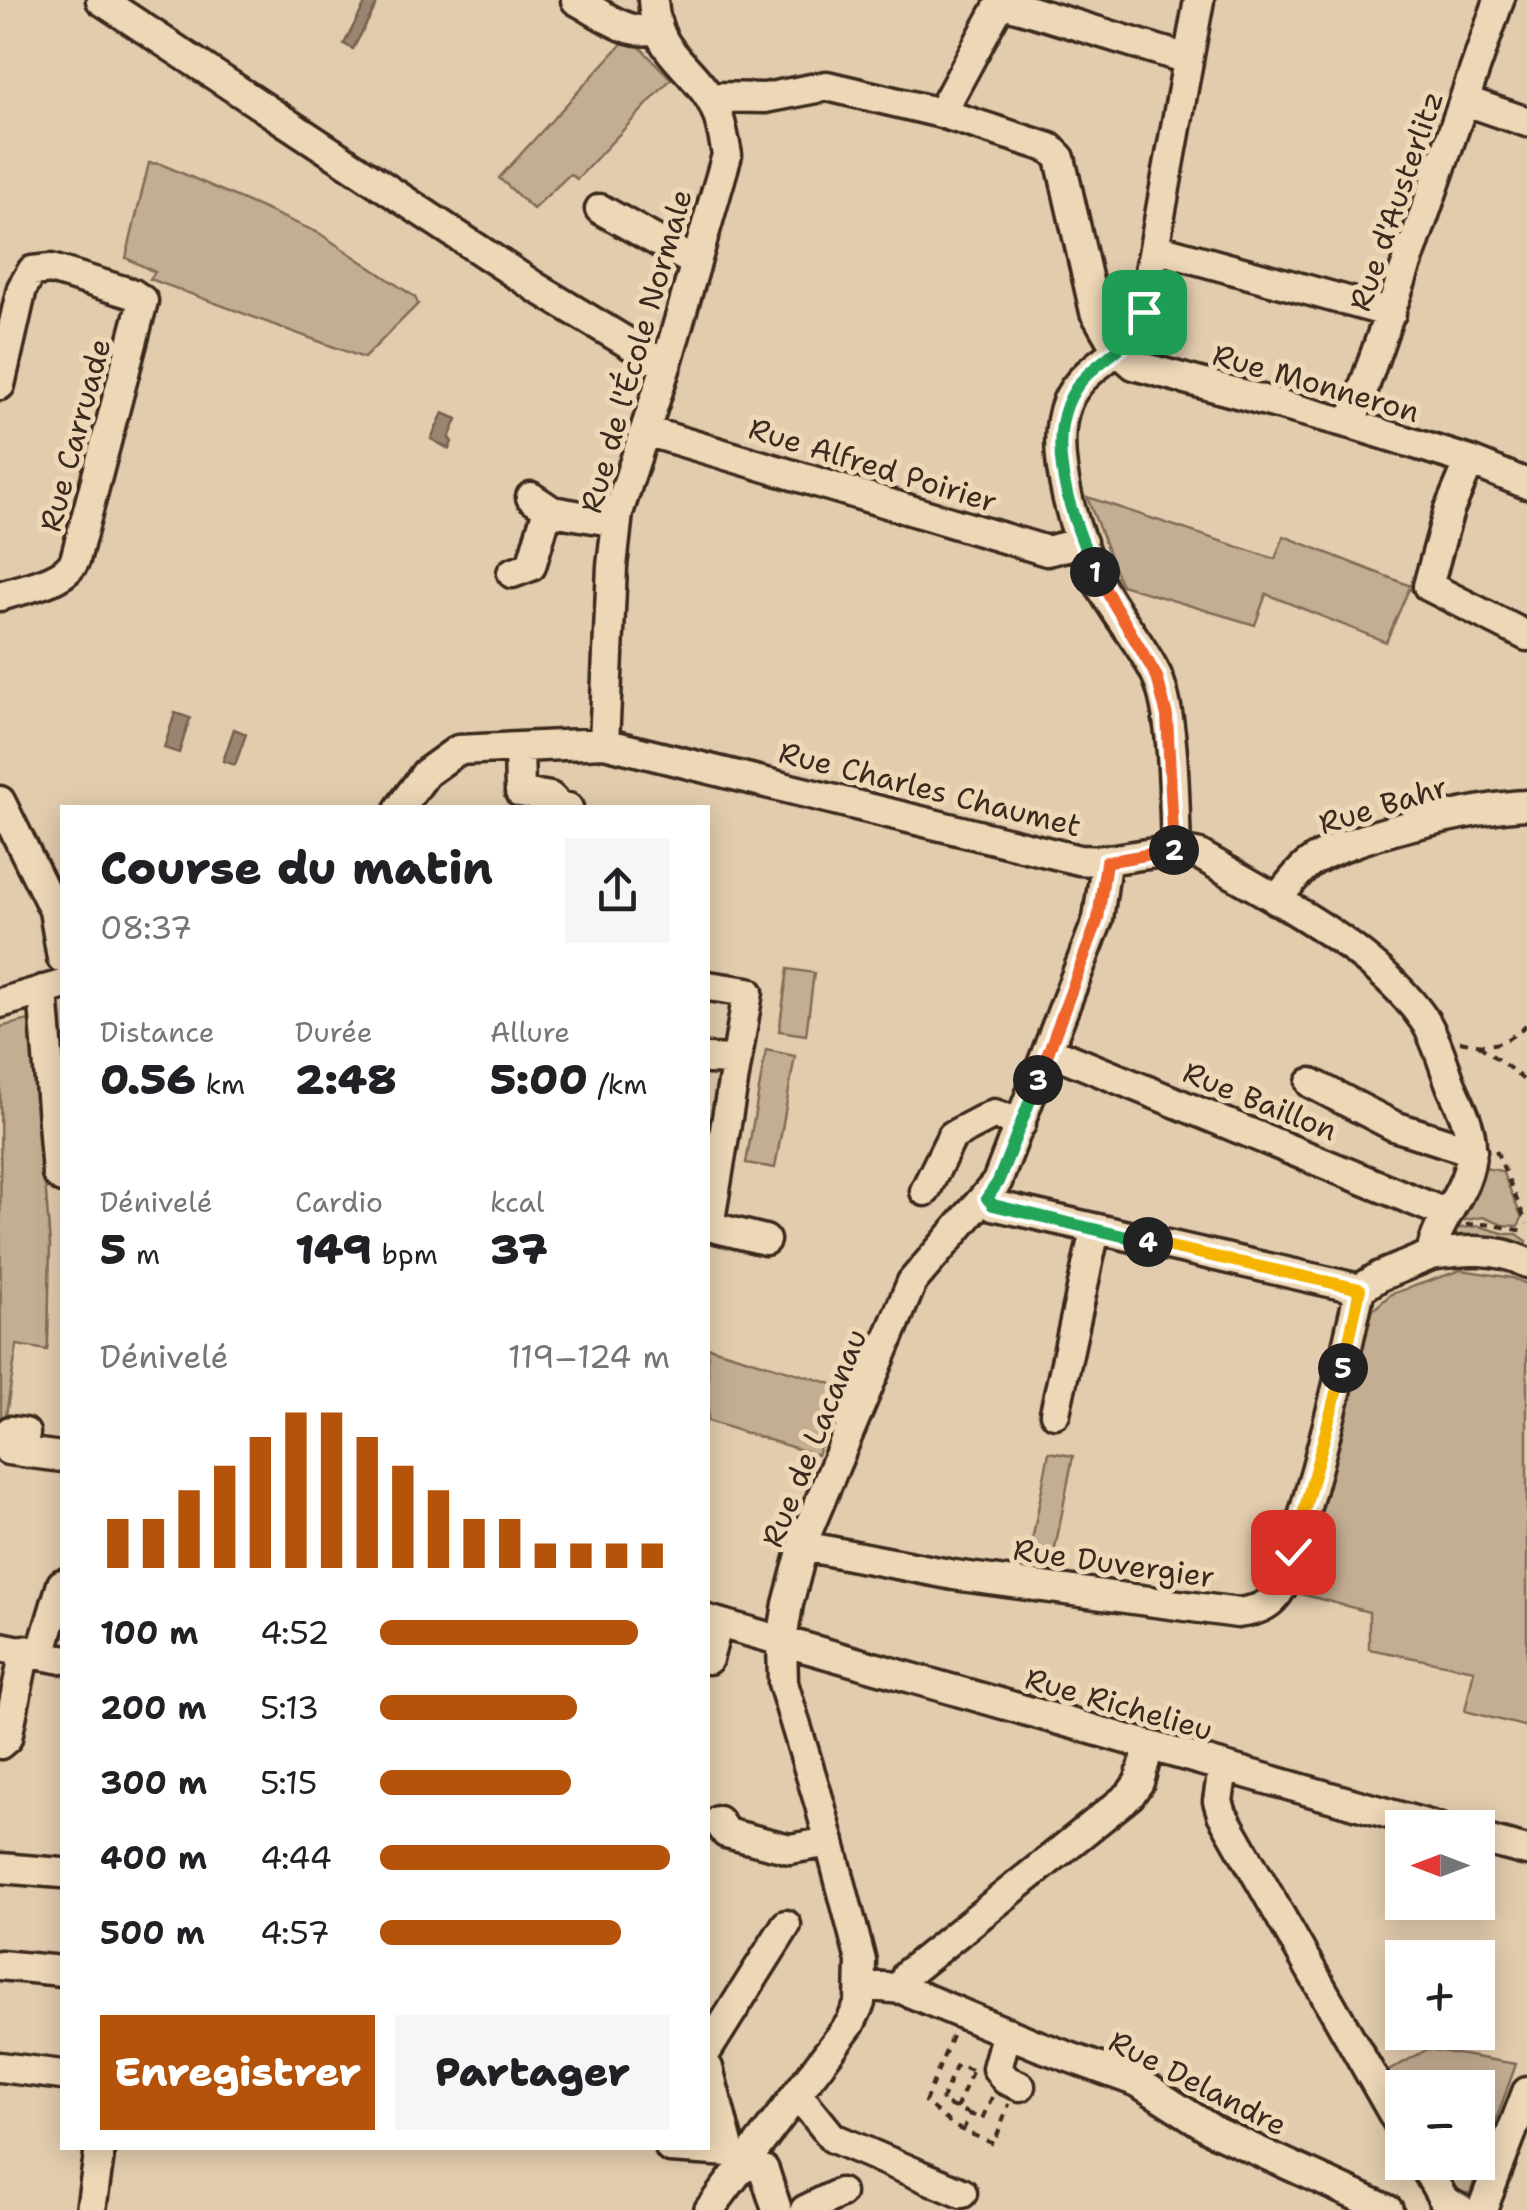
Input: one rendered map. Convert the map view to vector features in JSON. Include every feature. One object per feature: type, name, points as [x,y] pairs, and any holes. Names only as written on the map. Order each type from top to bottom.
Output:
[{"type":"street","points":[[101,0],[537,288],[666,366]]},
{"type":"street","points":[[576,0],[632,30],[646,32],[656,29],[653,0]]},
{"type":"street","points":[[1176,850],[1167,716],[1157,677],[1100,585],[1082,542],[1064,470],[1062,417],[1068,398],[1078,385],[1140,326],[1198,0]]},
{"type":"street","name":"Rue d'Austerlitz","points":[[1351,424],[1500,0]]},
{"type":"street","points":[[941,112],[1002,2],[1187,59]]},
{"type":"street","name":"Rue de l'École Normale","points":[[604,742],[617,522],[727,155],[722,124],[709,96],[660,39],[656,29]]},
{"type":"street","points":[[709,96],[764,98],[827,86],[941,112],[1050,148],[1060,158],[1095,312],[1117,350]]},
{"type":"street","points":[[1466,101],[1527,122]]},
{"type":"street","points":[[600,210],[696,263]]},
{"type":"street","points":[[1155,248],[1391,313]]},
{"type":"street","name":"Rue Carruade","points":[[0,385],[22,288],[32,272],[50,269],[133,294],[143,301],[76,560],[60,576],[0,596]]},
{"type":"street","name":"Rue Monneron","points":[[1117,350],[1134,365],[1149,370],[1351,424],[1470,461],[1527,484]]},
{"type":"street","name":"Rue Alfred Poirier","points":[[646,431],[1048,552],[1082,542]]},
{"type":"street","points":[[1470,461],[1449,510],[1428,586],[1527,636]]},
{"type":"street","points":[[512,573],[531,566],[544,522],[541,504],[617,522]]},
{"type":"street","name":"Rue Charles Chaumet","points":[[402,805],[426,773],[458,750],[604,742],[1079,860],[1106,862],[1176,850],[1200,855],[1348,947],[1394,984],[1426,1023],[1469,1128],[1481,1145]]},
{"type":"street","points":[[520,747],[520,792],[550,797],[559,805]]},
{"type":"street","points":[[0,801],[58,906],[60,932]]},
{"type":"street","name":"Rue Bahr","points":[[1276,900],[1308,864],[1352,843],[1476,811],[1527,805]]},
{"type":"street","name":"Rue de Lacanau","points":[[863,1985],[861,1960],[830,1842],[783,1683],[782,1640],[803,1546],[912,1282],[998,1182],[1098,919],[1106,862]]},
{"type":"street","points":[[710,986],[748,992],[710,1214]]},
{"type":"street","points":[[0,1003],[53,988],[56,1174],[60,1177]]},
{"type":"street","name":"Rue Baillon","points":[[1048,1050],[1447,1214]]},
{"type":"street","points":[[710,1059],[736,1060]]},
{"type":"street","points":[[1311,1084],[1394,1126],[1481,1145],[1433,1242],[1431,1256]]},
{"type":"street","points":[[925,1191],[952,1136],[994,1114],[1021,1124]]},
{"type":"street","points":[[987,1198],[993,1205],[1095,1230],[1360,1289],[1380,1276],[1431,1256],[1468,1250],[1516,1257],[1527,1264]]},
{"type":"street","points":[[710,1226],[765,1240]]},
{"type":"street","points":[[1055,1413],[1095,1230]]},
{"type":"street","name":"Rue Duvergier","points":[[803,1546],[954,1575],[1238,1613],[1256,1610],[1272,1600],[1282,1586],[1337,1398],[1360,1289]]},
{"type":"street","points":[[22,1452],[60,1457]]},
{"type":"street","points":[[0,1744],[6,1738],[32,1652],[60,1589]]},
{"type":"street","name":"Rue Richelieu","points":[[712,1622],[1385,1813]]},
{"type":"street","points":[[902,1989],[907,1974],[1130,1796],[1149,1747]]},
{"type":"street","points":[[1223,1769],[1218,1801],[1222,1814],[1385,2099]]},
{"type":"street","points":[[718,1820],[726,1833],[790,1849],[830,1842]]},
{"type":"street","points":[[1495,1843],[1527,1851]]},
{"type":"street","points":[[0,1868],[60,1873]]},
{"type":"street","points":[[710,2046],[786,1924]]},
{"type":"street","points":[[0,1965],[60,1971]]},
{"type":"street","points":[[708,2210],[740,2159],[795,2097],[850,2024],[863,1985]]},
{"type":"street","name":"Rue Delandre","points":[[863,1985],[902,1989],[1138,2082],[1214,2131],[1388,2210]]},
{"type":"street","points":[[1007,2032],[997,2068],[1010,2088]]},
{"type":"street","points":[[0,2067],[60,2075]]},
{"type":"street","points":[[710,2074],[740,2159]]},
{"type":"street","points":[[1482,2210],[1527,2092]]},
{"type":"street","points":[[795,2097],[833,2138],[962,2193]]},
{"type":"street","points":[[91,2210],[100,2150]]},
{"type":"street","points":[[683,2150],[740,2159],[764,2170],[777,2210]]},
{"type":"street","points":[[1432,2180],[1444,2200],[1460,2210]]},
{"type":"street","points":[[805,2210],[840,2193]]},
{"type":"path","points":[[1432,1035],[1478,1045],[1506,1043],[1527,1024]]},
{"type":"path","points":[[1478,1045],[1502,1066],[1524,1078],[1527,1085]]},
{"type":"path","points":[[1481,1145],[1527,1224]]},
{"type":"path","points":[[960,2013],[925,2102],[963,2131],[994,2144],[1010,2088]]},
{"type":"path","points":[[984,2078],[957,2064],[941,2102],[982,2120],[1010,2088]]},
{"type":"path","points":[[956,2108],[972,2071]]},
{"type":"path","points":[[963,2131],[970,2114]]},
{"type":"shaded area","points":[[367,0],[379,0],[353,49],[344,44]]},
{"type":"shaded area","points":[[629,36],[671,79],[577,179],[570,174],[533,209],[499,178]]},
{"type":"shaded area","points":[[149,163],[161,164],[319,233],[415,297],[418,304],[364,358],[150,279],[155,272],[126,258]]},
{"type":"shaded area","points":[[443,413],[457,419],[449,449],[431,439]]},
{"type":"shaded area","points":[[1087,497],[1275,559],[1284,536],[1416,588],[1415,592],[1409,589],[1386,642],[1266,594],[1255,625],[1121,585]]},
{"type":"shaded area","points":[[175,713],[190,718],[179,753],[164,748]]},
{"type":"shaded area","points":[[234,729],[246,734],[235,765],[223,761]]},
{"type":"shaded area","points":[[788,969],[814,973],[806,1035],[779,1031]]},
{"type":"shaded area","points":[[33,1019],[50,1246],[48,1343],[47,1350],[17,1345],[1,1447],[0,1027]]},
{"type":"shaded area","points":[[766,1050],[795,1056],[775,1168],[746,1163]]},
{"type":"shaded area","points":[[1484,1168],[1502,1171],[1522,1218],[1518,1226],[1483,1217],[1453,1222]]},
{"type":"shaded area","points":[[1479,1226],[1517,1234],[1527,1241],[1526,1252],[1459,1239],[1451,1233],[1453,1229]]},
{"type":"shaded area","points":[[1461,1270],[1527,1284],[1527,1727],[1465,1711],[1474,1670],[1369,1649],[1369,1612],[1294,1592],[1373,1310],[1391,1294]]},
{"type":"shaded area","points":[[710,1348],[843,1387],[817,1455],[710,1422]]},
{"type":"shaded area","points":[[1049,1452],[1073,1456],[1050,1575],[1026,1572]]},
{"type":"shaded area","points":[[1426,2050],[1516,2064],[1495,2123],[1495,2070],[1390,2070]]},
{"type":"shaded area","points":[[1442,2180],[1475,2180],[1470,2193],[1449,2192]]},
{"type":"route","points":[[1144,312],[1132,338],[1089,373],[1068,398],[1060,434],[1071,510],[1082,542],[1100,585],[1157,677],[1167,716],[1176,850],[1106,862],[1098,919],[998,1182],[987,1198],[993,1205],[1095,1230],[1360,1289],[1337,1398],[1293,1552]]}]
